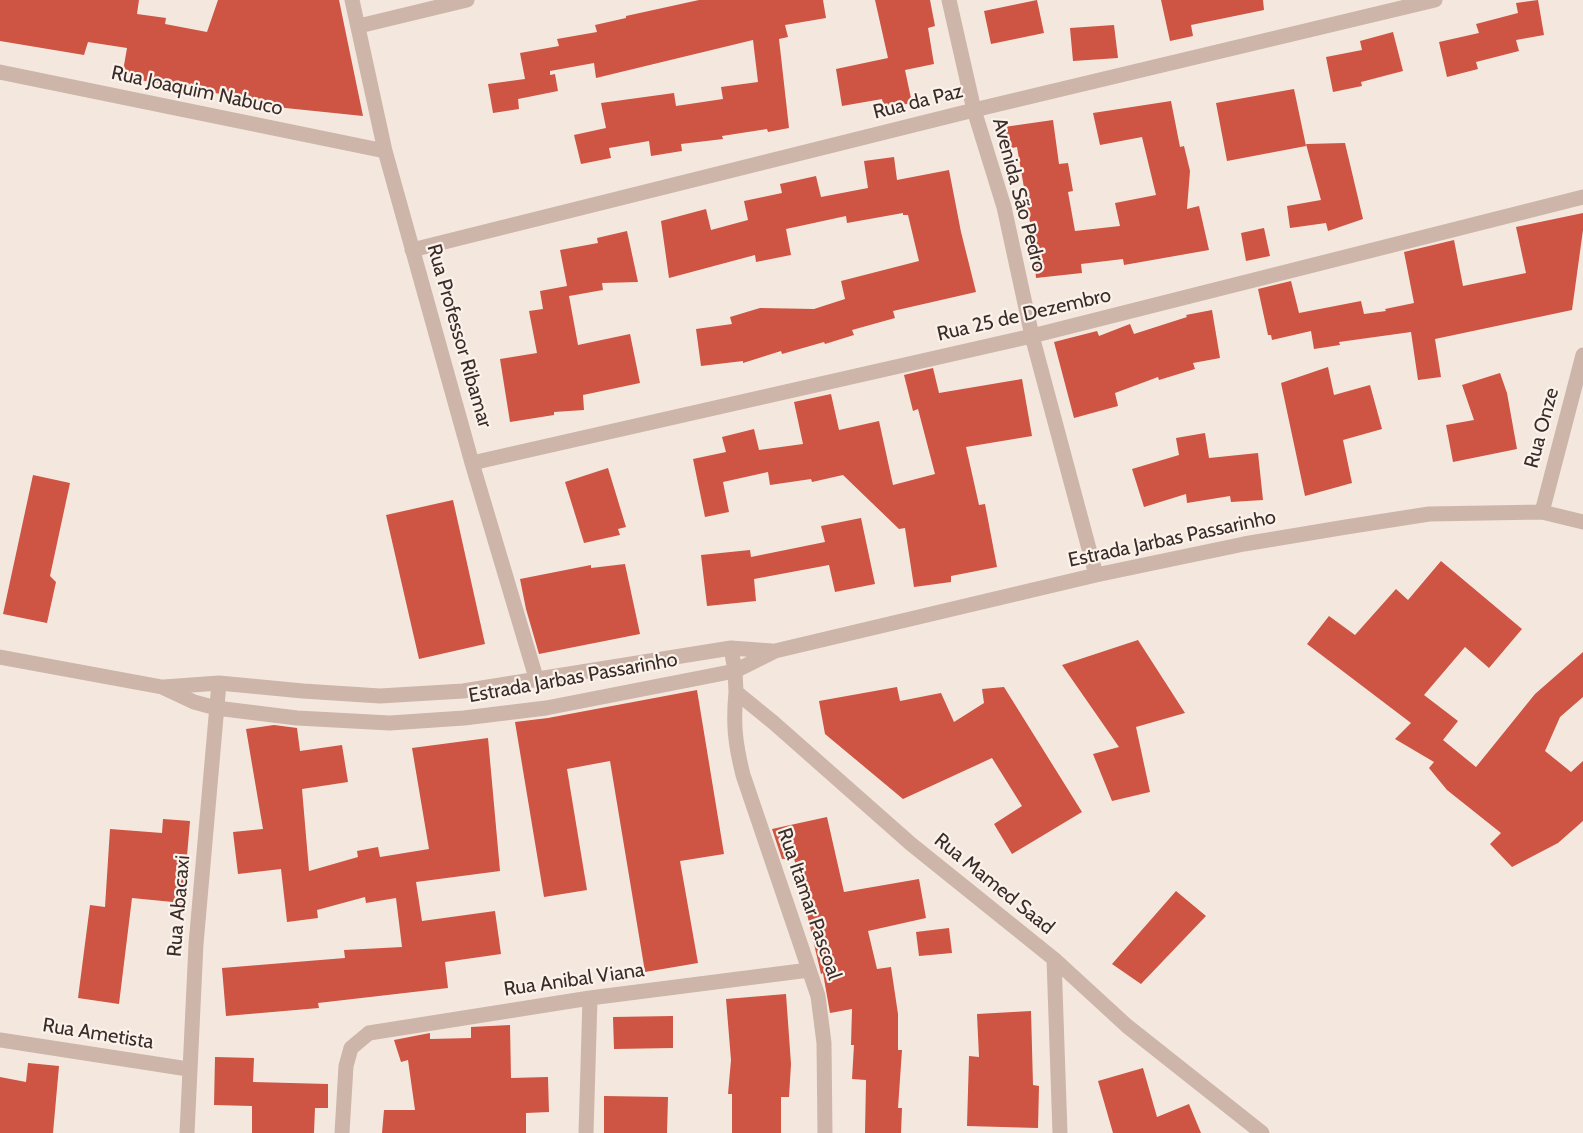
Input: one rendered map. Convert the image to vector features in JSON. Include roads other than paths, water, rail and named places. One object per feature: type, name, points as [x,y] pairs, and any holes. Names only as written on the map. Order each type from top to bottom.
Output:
[{"type":"street","name":"Rua Professor Ribamar","points":[[352,0],[385,151],[472,463],[537,681]]},
{"type":"street","points":[[358,26],[467,0]]},
{"type":"street","name":"Avenida São Pedro","points":[[949,0],[974,110],[1004,207],[1032,336],[1096,575]]},
{"type":"street","name":"Rua da Paz","points":[[412,250],[974,110],[1435,0]]},
{"type":"street","name":"Rua Joaquim Nabuco","points":[[0,72],[385,151]]},
{"type":"street","name":"Rua 25 de Dezembro","points":[[472,463],[1032,336],[1583,197]]},
{"type":"street","name":"Rua Onze","points":[[1542,512],[1583,355]]},
{"type":"street","name":"Estrada Jarbas Passarinho","points":[[0,657],[162,687],[194,702],[216,708],[297,718],[390,723],[464,718],[546,708],[735,670],[775,651],[1096,575],[1244,544],[1429,514],[1542,512],[1583,522]]},
{"type":"street","points":[[730,648],[735,670],[736,692]]},
{"type":"street","name":"Estrada Jarbas Passarinho","points":[[162,687],[219,682],[380,696],[464,691],[537,681],[730,648],[775,651]]},
{"type":"street","name":"Rua Abacaxi","points":[[187,1133],[196,944],[219,682]]},
{"type":"street","name":"Rua Mamed Saad","points":[[736,692],[911,844],[1054,959],[1127,1026],[1262,1133]]},
{"type":"street","name":"Rua Itamar Pascoal","points":[[736,692],[733,722],[736,748],[743,775],[818,996],[824,1043],[825,1133]]},
{"type":"street","points":[[1054,959],[1060,1133]]},
{"type":"street","name":"Rua Anibal Viana","points":[[342,1133],[346,1066],[351,1048],[369,1033],[590,998],[809,970]]},
{"type":"street","points":[[586,1133],[590,998]]},
{"type":"street","name":"Rua Ametista","points":[[0,1040],[189,1069]]}]
